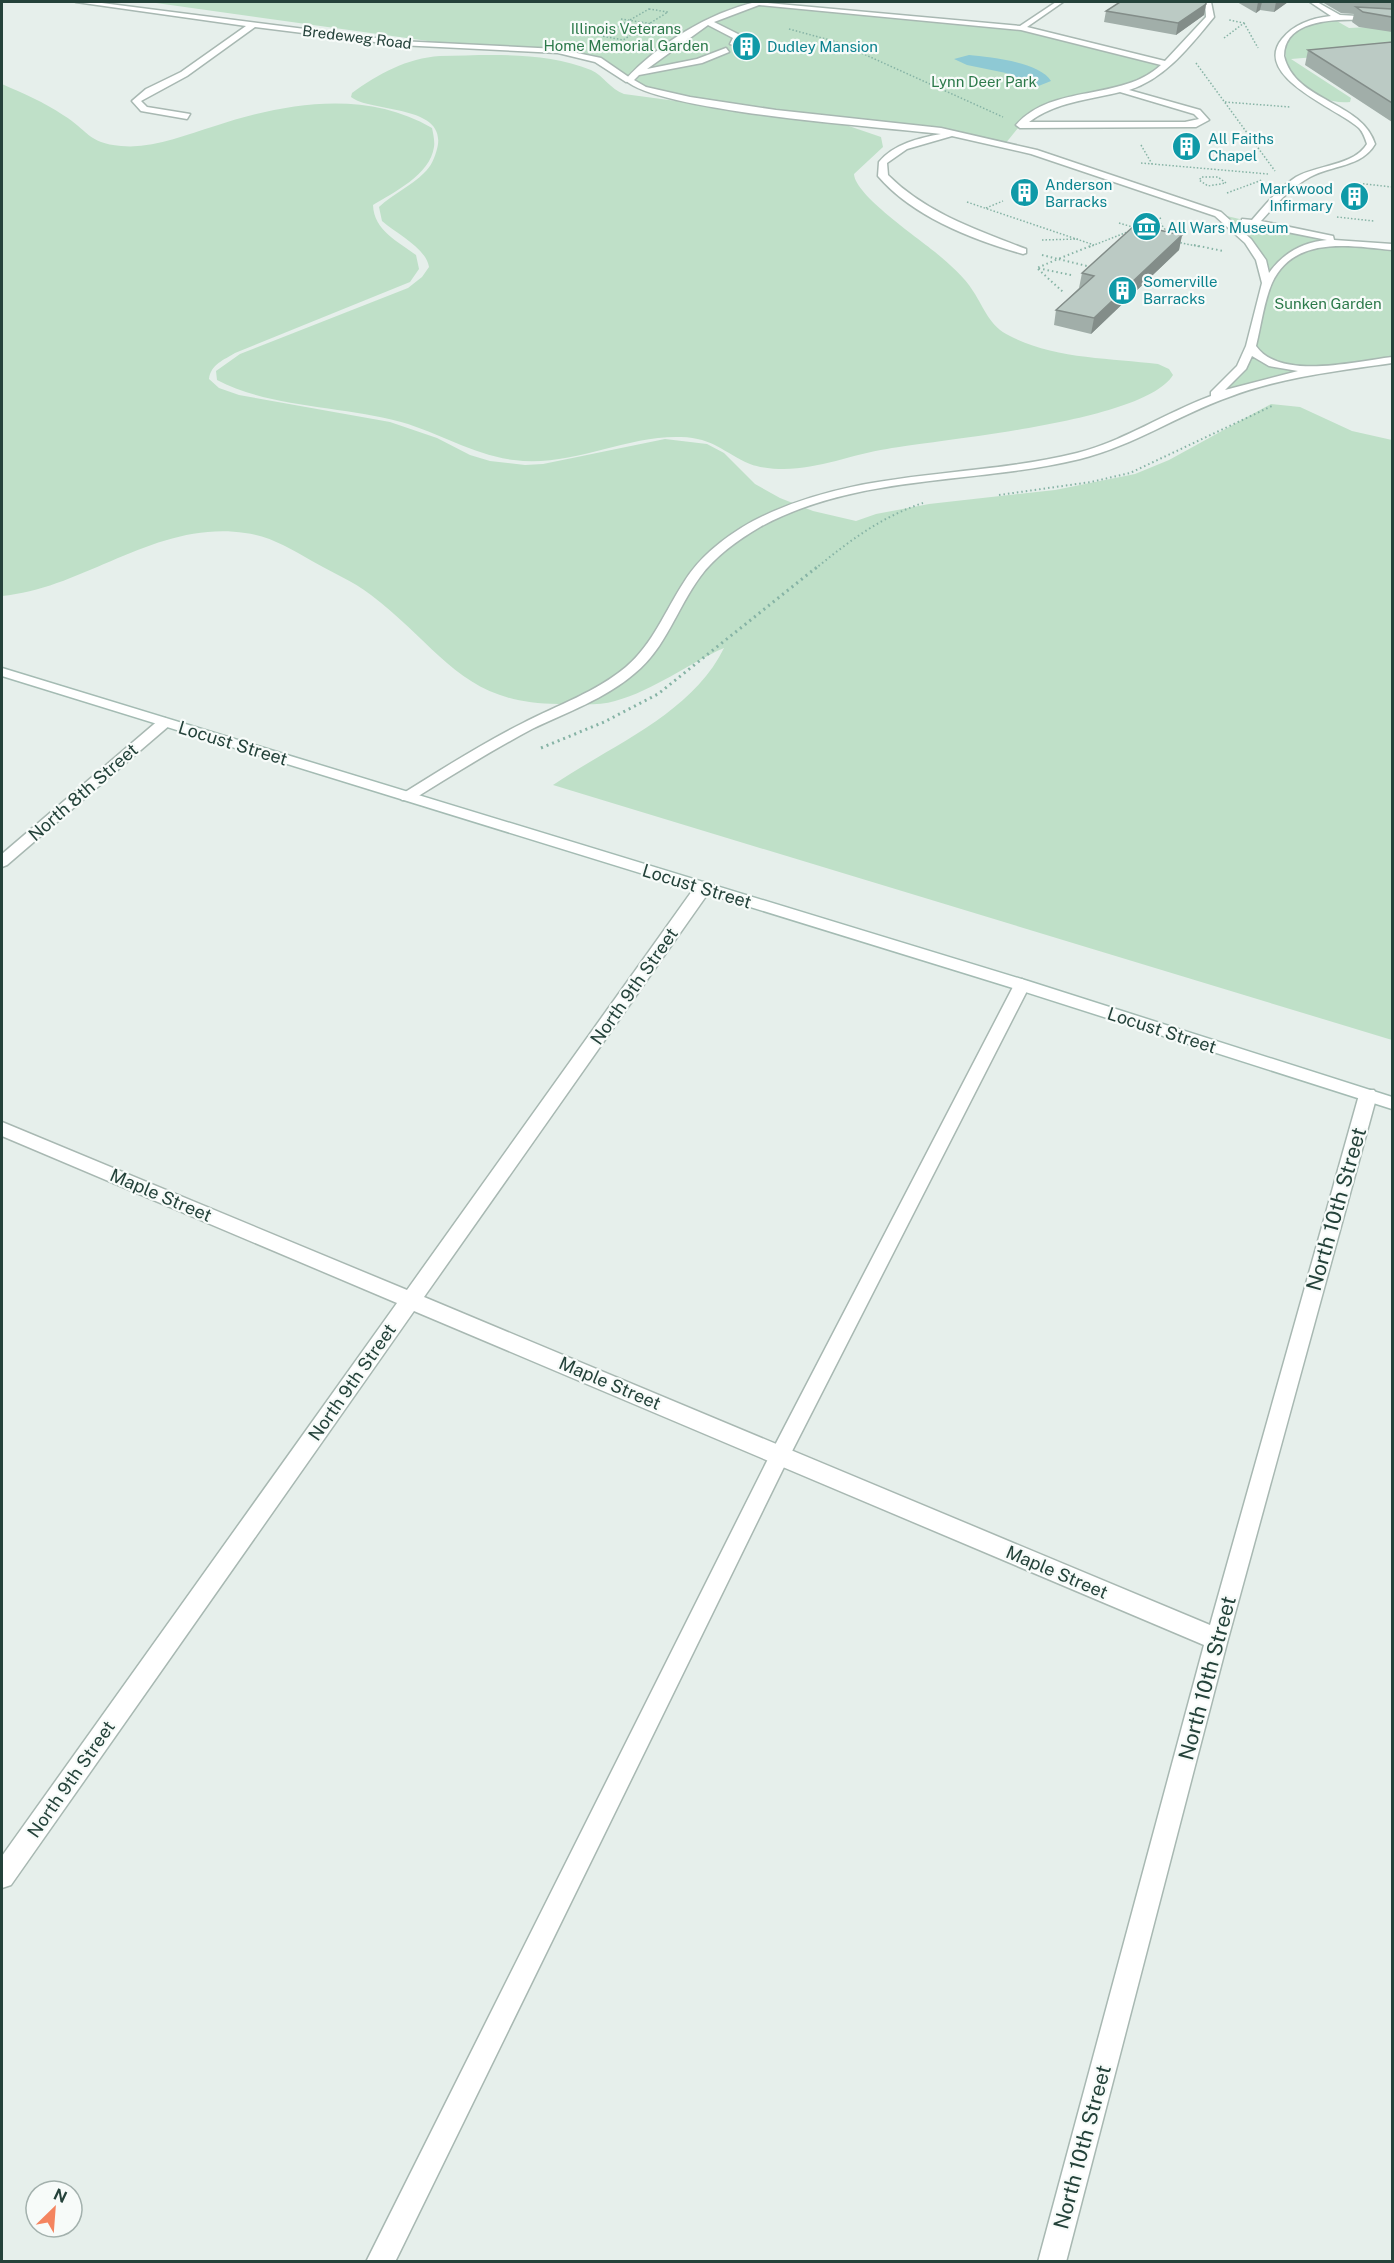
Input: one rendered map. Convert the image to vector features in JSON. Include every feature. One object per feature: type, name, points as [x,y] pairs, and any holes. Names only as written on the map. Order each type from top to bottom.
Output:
[{"type":"street","name":"Bredeweg Road","points":[[80,2],[409,43],[573,53],[598,60],[643,89],[660,94],[720,105],[961,135],[1005,144],[1218,214],[1351,242]]},
{"type":"street","points":[[1021,28],[1060,2]]},
{"type":"street","points":[[1005,144],[1020,125],[1047,108],[1145,81],[1210,17],[1211,10],[1208,2]]},
{"type":"street","points":[[629,80],[709,23],[742,7],[770,3],[1021,28],[1167,61]]},
{"type":"street","points":[[1254,223],[1284,190],[1304,177],[1362,155],[1368,149],[1371,141],[1361,125],[1299,85],[1284,68],[1280,55],[1281,46],[1315,3],[1340,18]]},
{"type":"street","points":[[1297,26],[1312,21],[1340,18],[1392,20]]},
{"type":"street","points":[[709,23],[737,37],[734,44]]},
{"type":"street","points":[[187,116],[144,109],[137,105],[136,101],[149,91],[184,74],[252,24]]},
{"type":"street","points":[[637,73],[699,61],[726,50]]},
{"type":"street","points":[[1020,125],[1185,125],[1205,120],[1197,112],[1118,89]]},
{"type":"street","points":[[961,135],[938,137],[897,151],[883,162],[883,176],[891,185],[940,215],[1023,251]]},
{"type":"street","points":[[1218,214],[1248,241],[1260,258],[1267,283]]},
{"type":"street","points":[[407,797],[464,760],[604,688],[630,670],[649,652],[691,579],[708,559],[759,523],[820,497],[863,486],[1082,455],[1137,436],[1217,393],[1233,378],[1251,346],[1267,283],[1282,260],[1301,249],[1327,243],[1351,242],[1392,247]]},
{"type":"street","points":[[1251,346],[1256,355],[1266,360],[1298,368],[1323,369]]},
{"type":"street","points":[[1187,410],[1268,381],[1323,369],[1392,360]]},
{"type":"street","name":"Locust Street","points":[[2,672],[1022,986],[1392,1103]]},
{"type":"street","name":"North 8th Street","points":[[2,862],[165,722]]},
{"type":"street","name":"North 9th Street","points":[[2,1876],[703,888]]},
{"type":"street","points":[[380,2262],[780,1455],[1022,986]]},
{"type":"street","name":"North 10th Street","points":[[1052,2262],[1217,1639],[1368,1095]]},
{"type":"street","name":"Maple Street","points":[[2,1129],[1217,1639]]},
{"type":"path","points":[[649,9],[668,12],[623,40],[603,36],[649,9]]},
{"type":"path","points":[[784,28],[837,42],[1020,125]]},
{"type":"path","points":[[1167,61],[1194,60],[1277,174]]},
{"type":"path","points":[[1225,102],[1293,107]]},
{"type":"path","points":[[1132,163],[1277,174]]},
{"type":"path","points":[[1203,168],[1209,176],[1222,178],[1226,183],[1209,186],[1199,180],[1209,176]]},
{"type":"path","points":[[1037,268],[1277,174]]},
{"type":"path","points":[[1304,177],[1392,187]]},
{"type":"path","points":[[986,208],[1004,201]]},
{"type":"path","points":[[1158,220],[1174,241],[1260,258]]},
{"type":"path","points":[[1119,223],[1136,228],[1145,234]]},
{"type":"path","points":[[1023,251],[1087,266]]},
{"type":"path","points":[[1037,268],[1071,275]]},
{"type":"path","points":[[1037,268],[1064,292]]},
{"type":"path","points":[[997,495],[1091,482],[1130,473],[1161,460],[1215,430],[1279,403]]},
{"type":"path","points":[[541,748],[604,722],[658,694],[857,535],[894,513],[931,501]]},
{"type":"green space","name":"Lynn Deer Park","points":[[149,2],[767,2],[1021,28],[1164,63],[1145,81],[1064,102],[1023,122],[1005,144],[974,137],[802,116],[643,89],[614,69],[573,53],[471,47]]},
{"type":"green space","points":[[1335,20],[1349,28],[1392,26],[1392,71],[1365,53],[1291,59],[1351,98],[1350,102],[1330,100],[1312,93],[1298,81],[1288,66],[1286,51],[1291,37],[1307,26]]},
{"type":"green space","points":[[440,56],[517,56],[555,60],[591,70],[624,94],[840,123],[881,137],[883,147],[854,174],[857,183],[875,204],[960,275],[988,316],[1003,332],[1027,344],[1064,353],[1158,364],[1169,369],[1173,375],[1155,391],[1124,405],[1085,416],[995,434],[874,451],[810,467],[784,469],[754,465],[710,443],[681,437],[639,441],[556,460],[514,460],[485,454],[401,422],[260,396],[217,380],[216,371],[240,354],[408,288],[422,277],[429,267],[427,260],[417,248],[382,221],[379,207],[429,168],[437,149],[438,135],[431,124],[420,117],[361,102],[351,97],[352,93],[362,86],[393,68],[416,60]]},
{"type":"green space","points":[[2,84],[56,110],[94,139],[121,146],[157,143],[269,111],[325,104],[352,104],[380,108],[406,116],[432,128],[434,147],[426,166],[410,182],[373,205],[374,214],[382,229],[416,255],[419,269],[410,282],[235,353],[215,366],[209,379],[219,388],[239,395],[390,422],[437,438],[470,455],[490,461],[525,465],[543,464],[665,439],[707,444],[724,453],[755,484],[780,498],[813,511],[856,521],[876,514],[929,504],[1055,490],[1135,474],[1169,460],[1271,404],[1300,407],[1352,431],[1392,440],[1392,1040],[553,785],[648,727],[671,710],[692,692],[710,671],[724,648],[657,684],[615,701],[602,704],[527,702],[499,695],[455,670],[395,615],[357,585],[280,544],[245,533],[212,532],[181,536],[151,545],[62,581],[32,591],[2,596]]},
{"type":"green space","name":"Sunken Garden","points":[[1218,214],[1304,234],[1392,247],[1392,360],[1360,364],[1217,393],[1242,367],[1267,283],[1248,241]]},
{"type":"water","points":[[969,55],[1026,65],[1036,69],[1051,81],[1036,87],[1017,86],[1006,73],[967,65],[954,59]]},
{"type":"building","points":[[1120,2],[1206,2],[1206,4],[1178,23],[1106,11]]},
{"type":"building","points":[[1356,7],[1392,9],[1392,17],[1363,12]]},
{"type":"building","points":[[1392,42],[1392,103],[1308,50]]},
{"type":"building","points":[[1135,225],[1182,235],[1094,318],[1056,310],[1094,276],[1082,273]]},
{"type":"place","name":"Dudley Mansion","points":[[746,46]]},
{"type":"place","name":"All Faiths Chapel","points":[[1187,147]]},
{"type":"place","name":"Anderson Barracks","points":[[1024,193]]},
{"type":"place","name":"Markwood Infirmary","points":[[1354,197]]},
{"type":"place","name":"All Wars Museum","points":[[1146,227]]},
{"type":"place","name":"Somerville Barracks","points":[[1122,290]]},
{"type":"park label","name":"Illinois Veterans Home Memorial Garden","points":[[626,36]]}]
